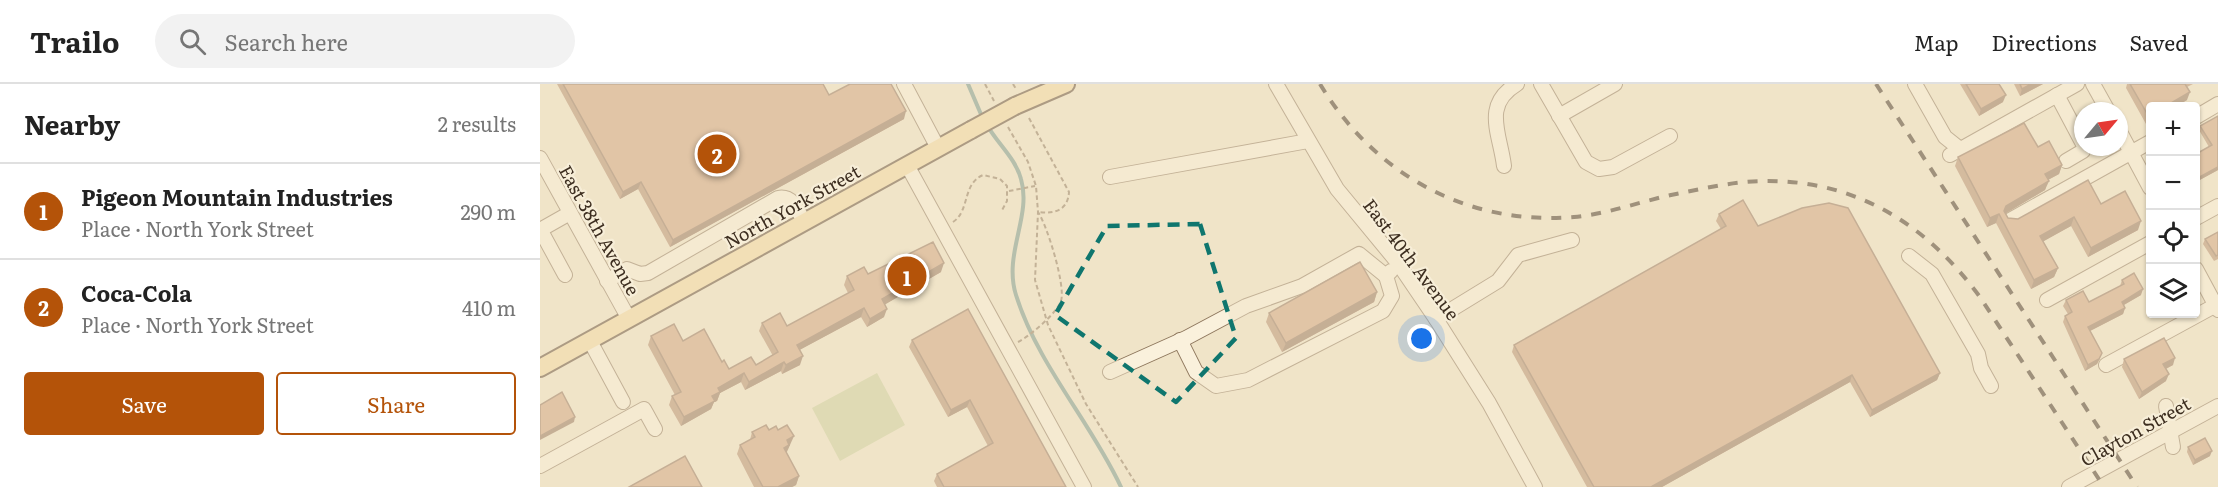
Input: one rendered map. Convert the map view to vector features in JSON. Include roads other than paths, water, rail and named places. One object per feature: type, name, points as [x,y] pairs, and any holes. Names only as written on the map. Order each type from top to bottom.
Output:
[{"type":"main road","name":"North York Street","points":[[540,368],[1015,106],[1066,84]]},
{"type":"street","points":[[904,84],[938,148]]},
{"type":"street","name":"East 40th Avenue","points":[[1276,84],[1337,189],[1398,263],[1436,319],[1489,403],[1534,487]]},
{"type":"street","points":[[1504,166],[1495,111],[1497,100],[1505,91],[1517,84]]},
{"type":"street","points":[[1541,84],[1586,162],[1599,169],[1613,167],[1670,136]]},
{"type":"street","points":[[1559,116],[1615,84]]},
{"type":"street","points":[[1915,84],[1955,152],[2077,84]]},
{"type":"street","points":[[2093,84],[2103,102]]},
{"type":"street","points":[[2057,95],[2074,128]]},
{"type":"street","points":[[2200,115],[2218,104]]},
{"type":"street","points":[[1110,177],[1308,141]]},
{"type":"street","points":[[2010,220],[2146,145]]},
{"type":"street","points":[[2128,147],[2146,179]]},
{"type":"street","points":[[2066,161],[2075,156]]},
{"type":"street","name":"East 38th Avenue","points":[[540,158],[629,319]]},
{"type":"street","points":[[907,165],[1084,487]]},
{"type":"street","points":[[607,281],[627,269],[640,274],[648,273],[777,198],[782,197],[791,201],[804,222]]},
{"type":"street","points":[[2200,216],[2218,206]]},
{"type":"street","points":[[565,275],[540,230],[570,213]]},
{"type":"street","points":[[1436,319],[1498,281],[1518,255],[1572,240]]},
{"type":"street","points":[[2047,300],[2146,246]]},
{"type":"street","points":[[1110,372],[1246,306],[1302,286],[1359,254],[1386,276],[1392,296],[1383,311],[1248,380],[1216,386],[1196,372],[1180,340]]},
{"type":"street","points":[[1909,256],[1932,274],[1978,354],[1981,368],[1991,386]]},
{"type":"street","points":[[1386,276],[1398,263]]},
{"type":"street","points":[[2106,365],[2217,307],[2200,276]]},
{"type":"street","points":[[590,341],[623,402]]},
{"type":"street","points":[[2166,406],[2172,447]]},
{"type":"street","name":"Clayton Street","points":[[2069,487],[2218,406]]},
{"type":"street","points":[[540,466],[644,409],[655,429]]},
{"type":"waterway","points":[[968,84],[983,119]]},
{"type":"waterway","points":[[987,125],[1011,158],[1021,179],[1023,207],[1013,265],[1016,295],[1037,345],[1095,439],[1121,487]]},
{"type":"railway","points":[[1320,84],[1342,116],[1367,144],[1396,168],[1427,188],[1461,203],[1497,213],[1535,218],[1574,217],[1706,188],[1765,181],[1798,183],[1830,189],[1859,198],[1887,212],[1913,228],[1937,248],[1980,297],[2104,487]]},
{"type":"railway","points":[[1876,84],[2137,487]]},
{"type":"place","name":"Coca-Cola","points":[[717,154]]},
{"type":"place","name":"Pigeon Mountain Industries","points":[[907,276]]}]
